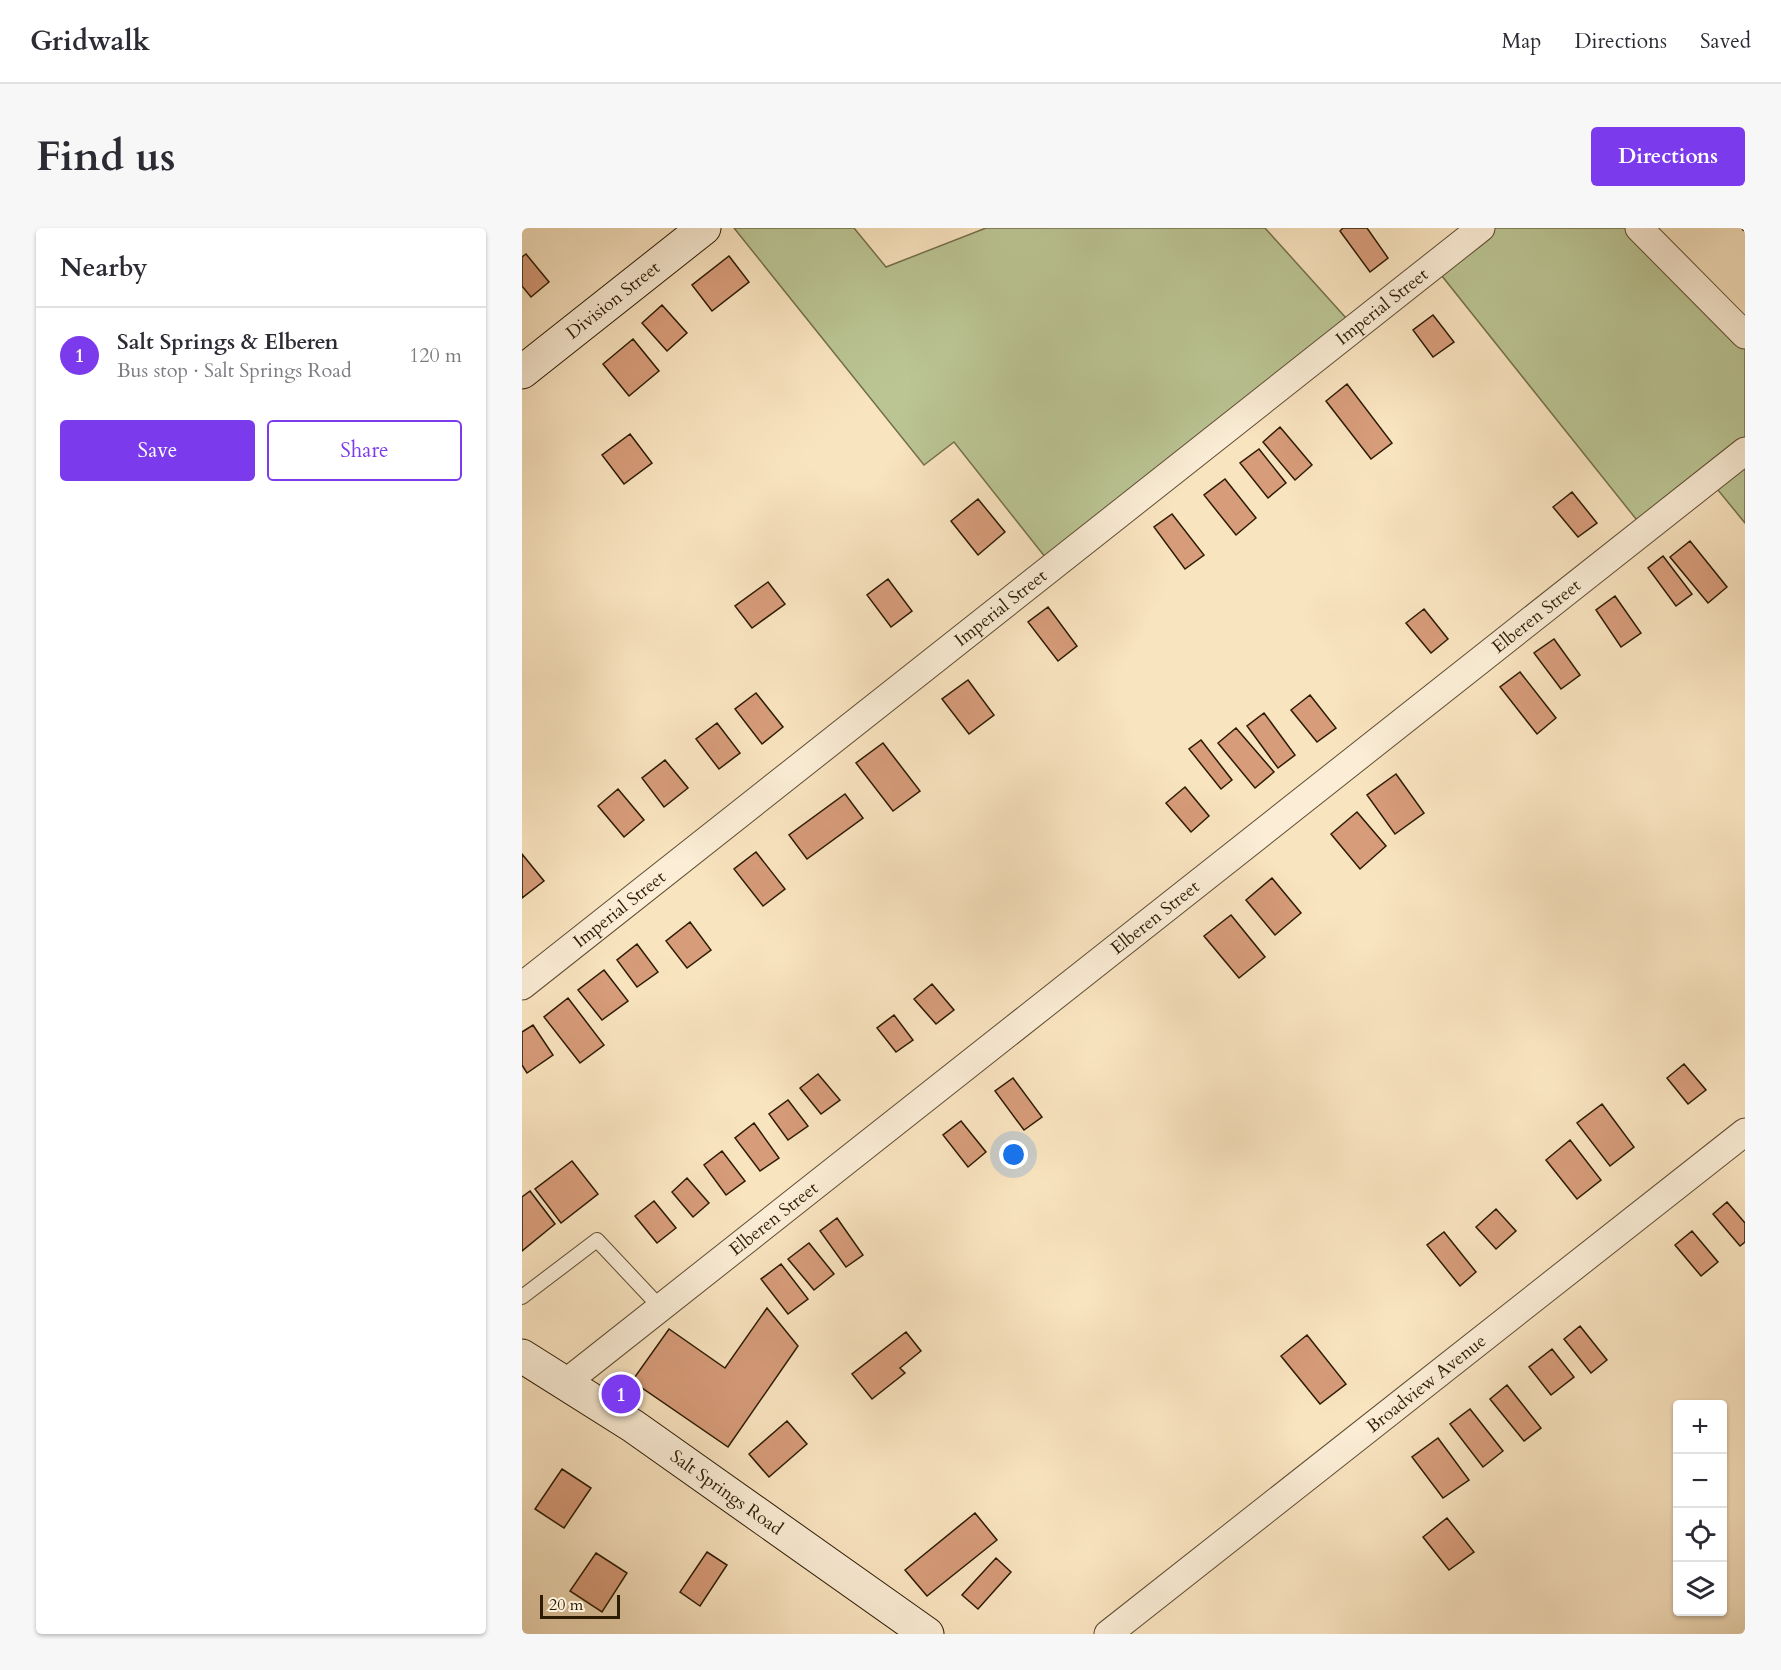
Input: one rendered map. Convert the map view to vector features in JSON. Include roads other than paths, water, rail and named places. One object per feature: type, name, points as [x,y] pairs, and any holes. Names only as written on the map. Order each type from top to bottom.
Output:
[{"type":"street","name":"Division Street","points":[[522,372],[704,228]]},
{"type":"street","name":"Imperial Street","points":[[522,986],[1481,228]]},
{"type":"street","points":[[1639,228],[1745,335]]},
{"type":"street","name":"Elberen Street","points":[[564,1384],[1745,451]]},
{"type":"street","name":"Broadview Avenue","points":[[1108,1634],[1745,1132]]},
{"type":"street","name":"Salt Springs Road","points":[[522,1356],[633,1426],[927,1634]]},
{"type":"lane","points":[[522,1297],[597,1240],[660,1307]]},
{"type":"place","name":"Salt Springs & Elberen","points":[[621,1394]]}]
